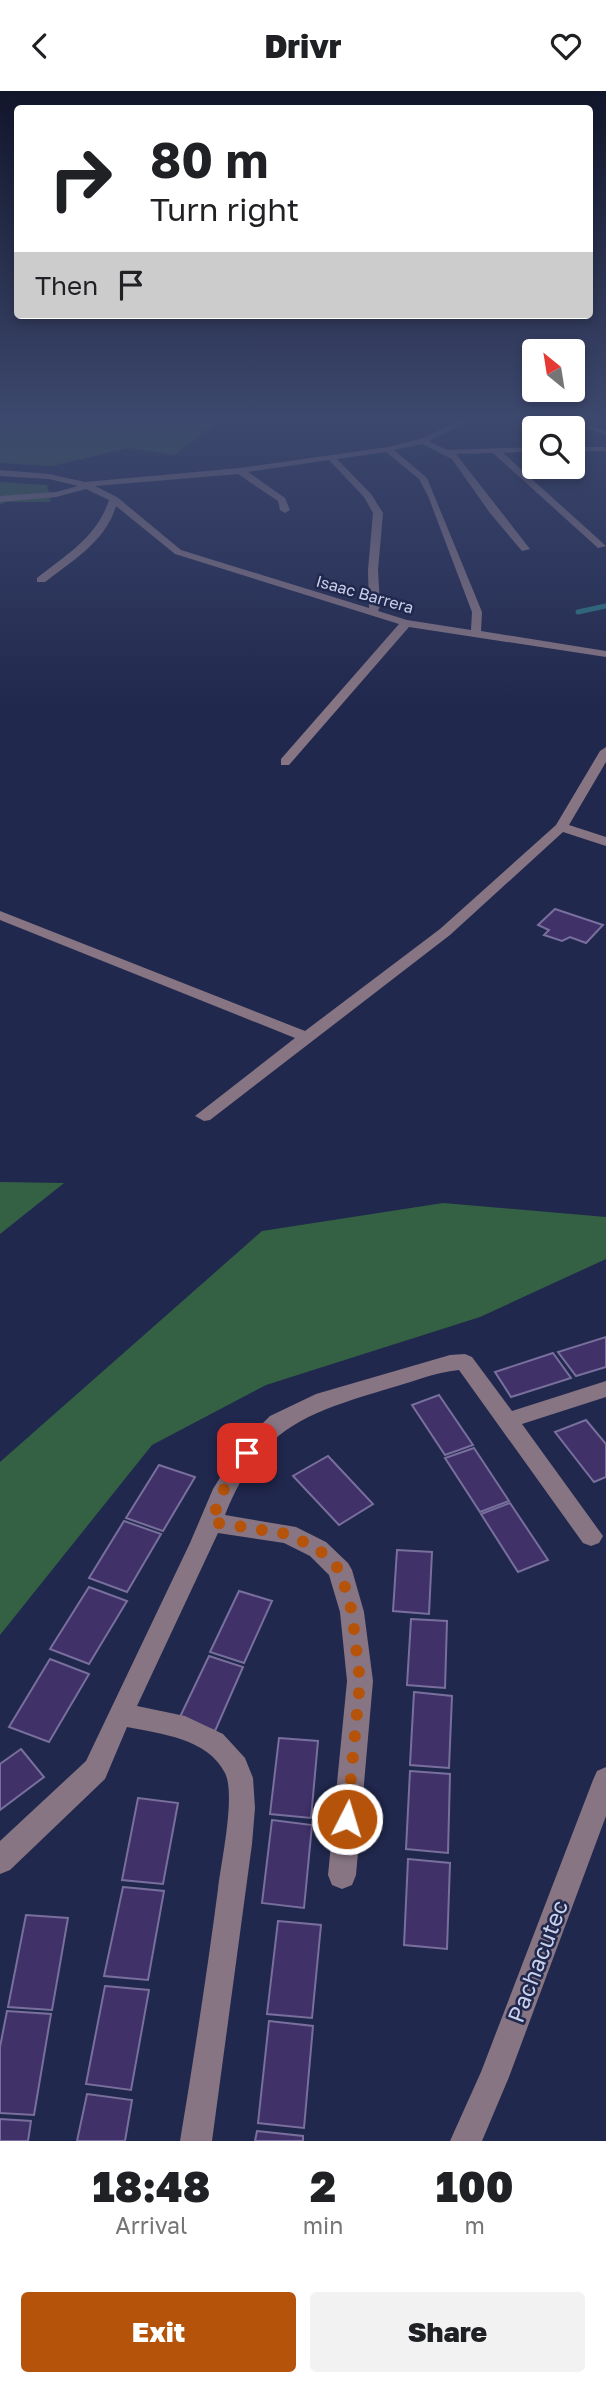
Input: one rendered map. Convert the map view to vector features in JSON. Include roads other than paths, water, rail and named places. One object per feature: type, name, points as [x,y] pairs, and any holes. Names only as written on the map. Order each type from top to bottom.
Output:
[{"type":"street","points":[[41,580],[82,549],[110,517]]},
{"type":"street","name":"Isaac Barrera","points":[[133,517],[158,540],[178,552],[371,614],[406,623],[606,654]]},
{"type":"street","points":[[371,614],[375,606],[373,570],[378,517]]},
{"type":"street","points":[[440,517],[477,612],[476,634]]},
{"type":"street","points":[[498,517],[525,549]]},
{"type":"street","points":[[569,517],[601,546]]},
{"type":"street","points":[[285,762],[406,623]]},
{"type":"street","points":[[204,1116],[445,932],[561,827],[606,751]]},
{"type":"street","points":[[561,827],[606,842]]},
{"type":"street","points":[[0,915],[307,1037]]},
{"type":"street","points":[[0,1860],[96,1770],[224,1489],[247,1453],[278,1422],[324,1400],[465,1361],[591,1536]]},
{"type":"street","points":[[509,1420],[606,1389]]},
{"type":"street","points":[[211,1522],[288,1534],[318,1549],[340,1570],[352,1612],[360,1681],[342,1875]]},
{"type":"street","points":[[120,1714],[186,1728],[214,1739],[237,1769],[241,1811],[219,1992],[195,2141]]},
{"type":"street","name":"Pachacutec","points":[[466,2141],[494,2077],[606,1780]]},
{"type":"waterway","points":[[578,612],[606,606]]}]
